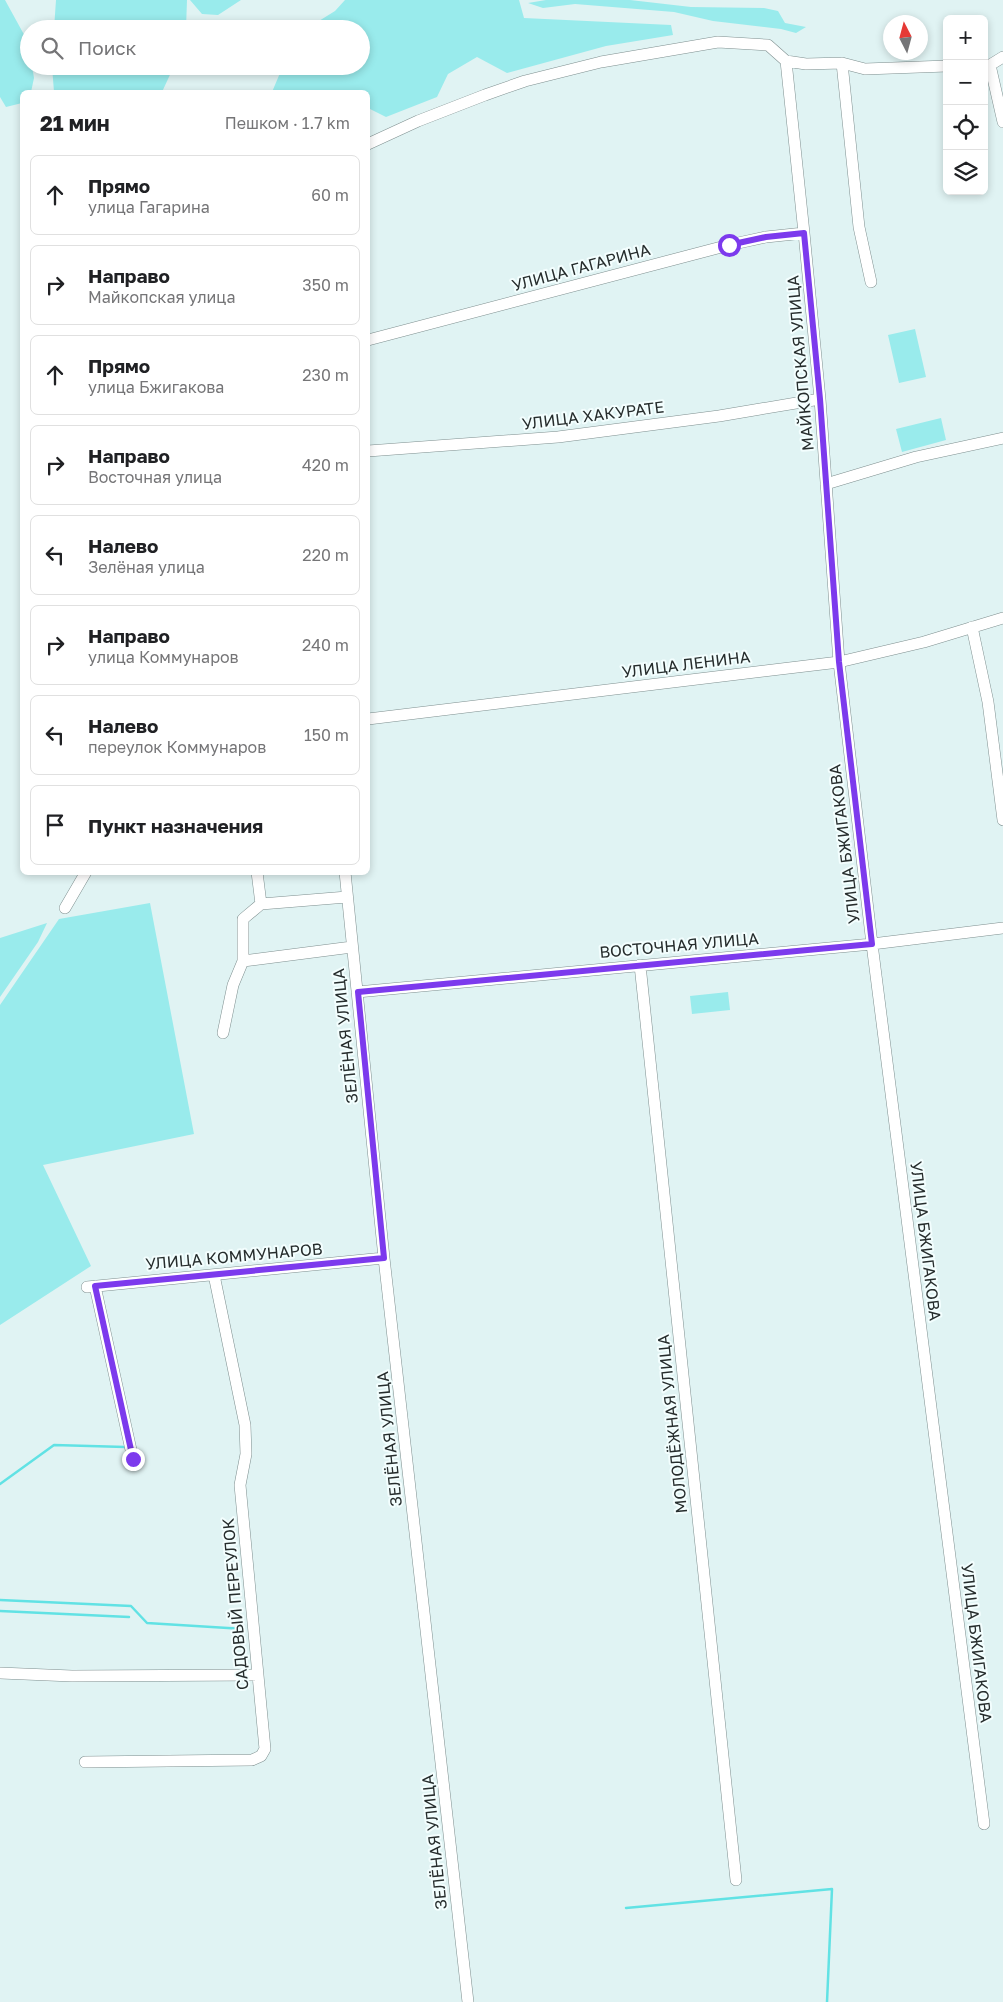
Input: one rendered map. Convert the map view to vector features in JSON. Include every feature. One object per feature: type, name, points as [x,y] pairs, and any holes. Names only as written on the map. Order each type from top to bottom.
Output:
[{"type":"street","points":[[370,143],[418,121],[525,82],[601,62],[718,42],[768,45],[786,61],[806,64],[842,63],[866,69],[943,66]]},
{"type":"street","points":[[988,64],[1003,57]]},
{"type":"street","name":"МАЙКОПСКАЯ УЛИЦА","points":[[786,61],[820,399],[839,662]]},
{"type":"street","points":[[842,63],[859,227],[871,282]]},
{"type":"street","points":[[988,69],[1003,122]]},
{"type":"street","name":"УЛИЦА ГАГАРИНА","points":[[370,339],[729,245],[766,237],[804,233]]},
{"type":"street","name":"УЛИЦА ХАКУРАТЕ","points":[[370,451],[558,437],[719,416],[820,399]]},
{"type":"street","points":[[826,484],[916,457],[1003,438]]},
{"type":"street","name":"УЛИЦА ЛЕНИНА","points":[[370,718],[839,662],[924,642],[1003,618]]},
{"type":"street","points":[[972,627],[988,702],[1003,820]]},
{"type":"street","name":"УЛИЦА БЖИГАКОВА","points":[[839,662],[872,944],[984,1824]]},
{"type":"street","points":[[65,908],[84,875]]},
{"type":"street","points":[[257,875],[260,904]]},
{"type":"street","name":"ЗЕЛЁНАЯ УЛИЦА","points":[[345,875],[384,1258],[468,2002]]},
{"type":"street","points":[[223,1033],[233,985],[243,961],[243,919],[260,904],[347,897]]},
{"type":"street","name":"ВОСТОЧНАЯ УЛИЦА","points":[[358,992],[872,944],[1003,928]]},
{"type":"street","points":[[243,961],[352,947]]},
{"type":"street","name":"МОЛОДЁЖНАЯ УЛИЦА","points":[[640,965],[736,1880]]},
{"type":"street","name":"УЛИЦА КОММУНАРОВ","points":[[133,1459],[91,1286],[384,1258]]},
{"type":"street","name":"САДОВЫЙ ПЕРЕУЛОК","points":[[85,1762],[252,1760],[261,1756],[265,1749],[240,1485],[246,1454],[245,1425],[214,1275]]},
{"type":"street","points":[[0,1673],[72,1676],[257,1675]]},
{"type":"shaded area","points":[[0,0],[5,0],[20,27],[20,75],[34,75],[34,78],[31,90],[20,90],[20,104],[6,107],[0,97]]},
{"type":"shaded area","points":[[56,0],[187,0],[186,20],[55,20]]},
{"type":"shaded area","points":[[190,0],[241,0],[218,15],[202,14]]},
{"type":"shaded area","points":[[345,0],[519,0],[524,18],[671,25],[673,35],[606,46],[507,73],[477,57],[448,74],[437,97],[386,117],[370,109],[370,90],[273,90],[279,75],[370,75],[370,20],[320,20],[335,11]]},
{"type":"shaded area","points":[[546,0],[630,0],[691,7],[764,8],[778,11],[785,23],[806,27],[796,33],[781,29],[713,21],[674,12],[575,4],[543,8],[528,3]]},
{"type":"shaded area","points":[[53,75],[170,75],[163,90],[54,90]]},
{"type":"shaded area","points":[[915,329],[926,377],[899,383],[888,335]]},
{"type":"shaded area","points":[[941,418],[946,440],[902,452],[896,429]]},
{"type":"shaded area","points":[[150,903],[194,1134],[43,1165],[91,1266],[0,1325],[0,1005],[59,919]]},
{"type":"shaded area","points":[[47,923],[38,942],[0,997],[0,938]]},
{"type":"shaded area","points":[[728,992],[730,1010],[692,1014],[690,996]]},
{"type":"waterway","points":[[0,1484],[54,1445],[125,1447]]},
{"type":"waterway","points":[[0,1600],[131,1606],[147,1623],[244,1629]]},
{"type":"waterway","points":[[0,1611],[129,1617]]},
{"type":"waterway","points":[[626,1908],[832,1889],[827,2002]]},
{"type":"route","points":[[133,1459],[95,1286],[384,1258],[358,992],[872,944],[839,662],[820,399],[804,233],[766,237],[729,245]]}]
